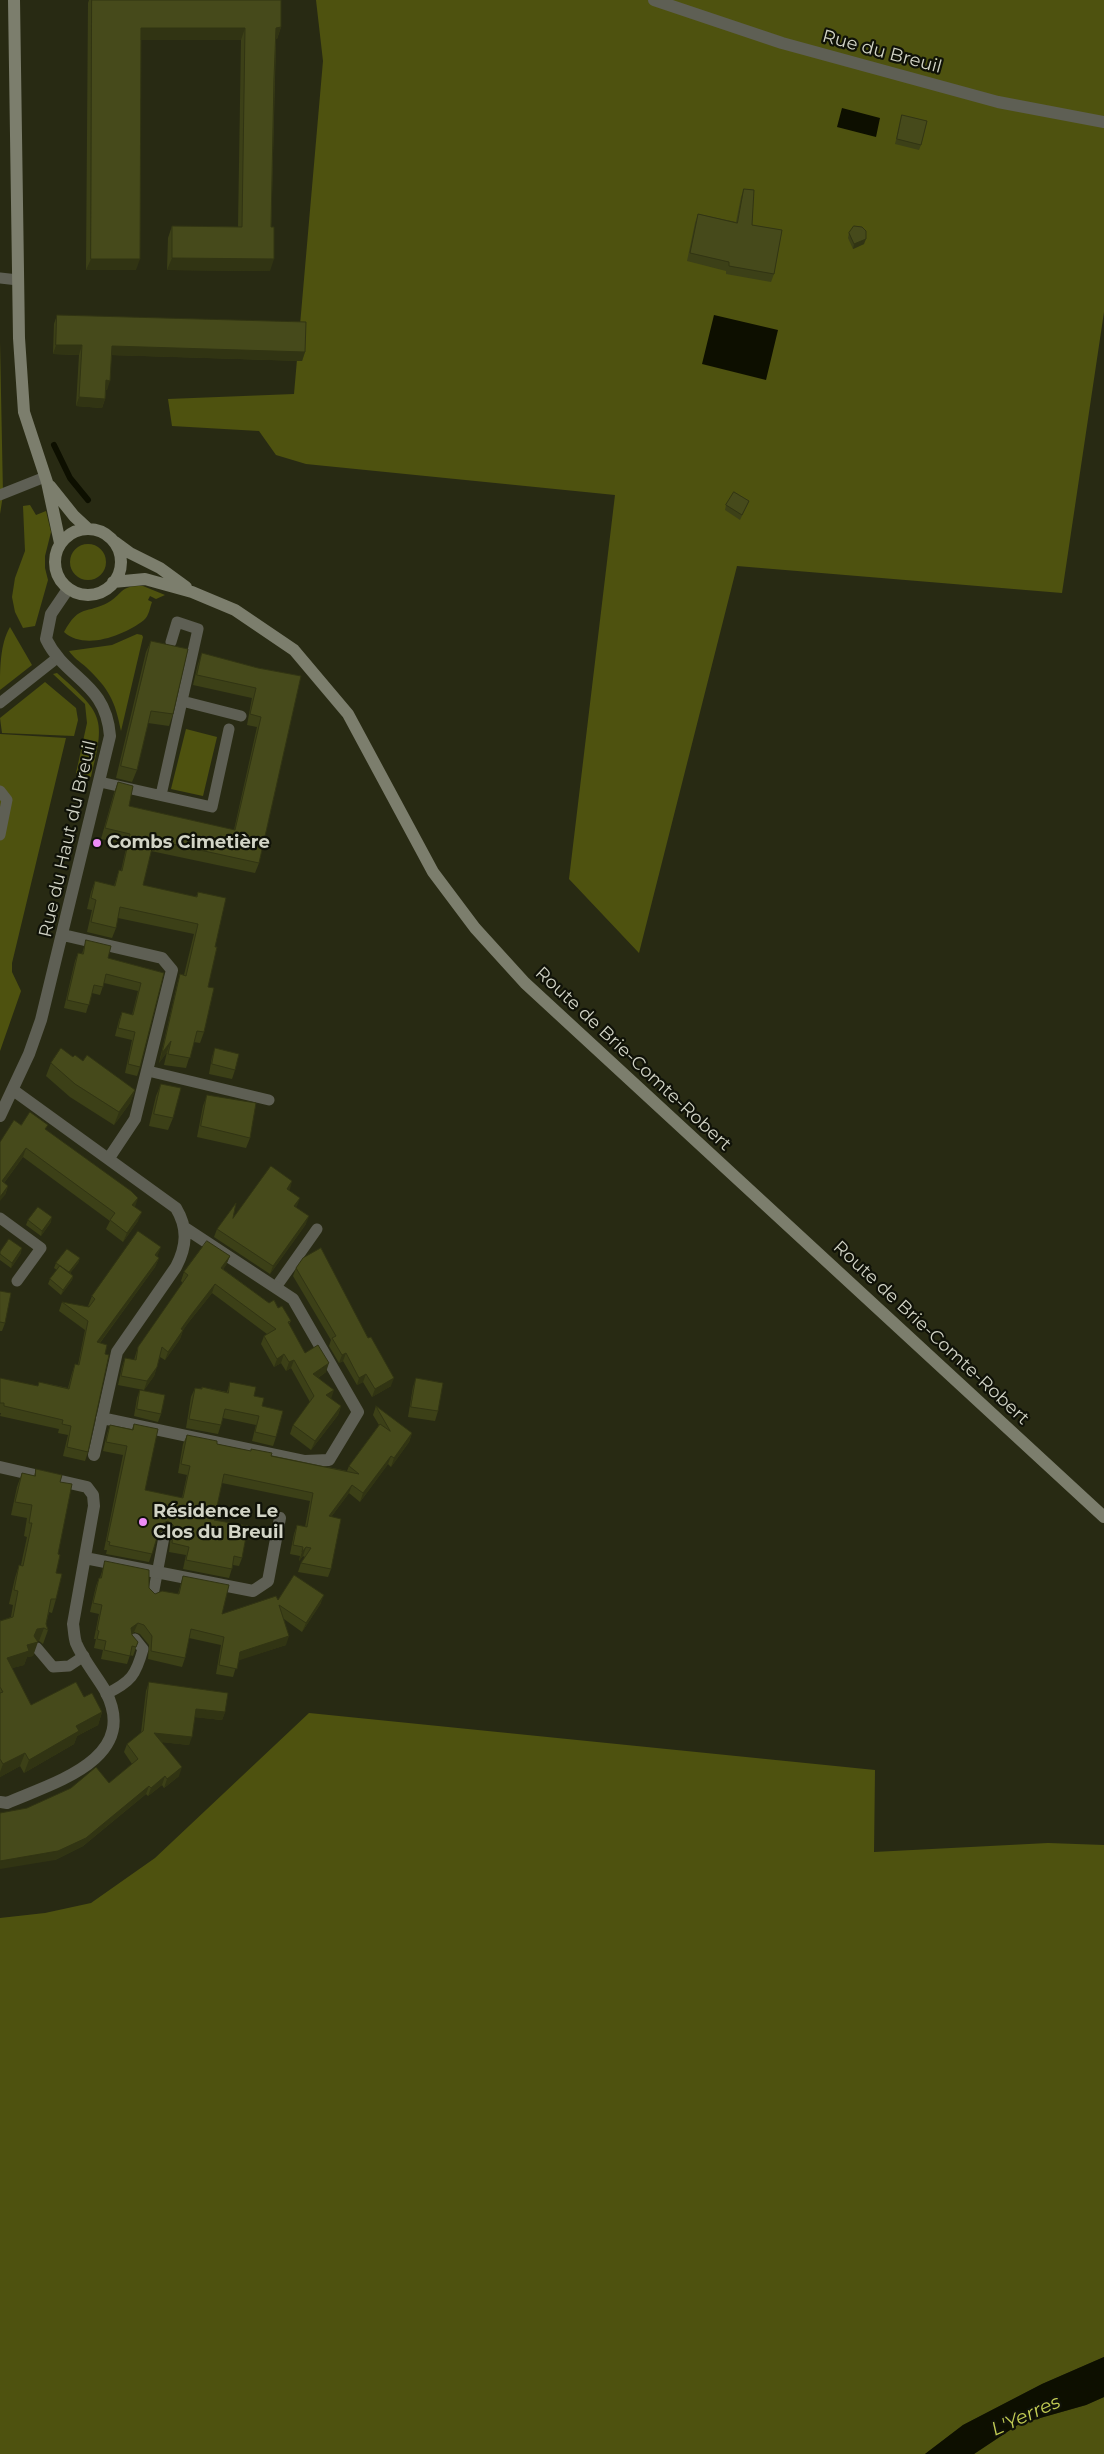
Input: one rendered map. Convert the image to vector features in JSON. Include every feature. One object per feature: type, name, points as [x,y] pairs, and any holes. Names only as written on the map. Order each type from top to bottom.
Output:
[{"type":"main road","points":[[14,0],[18,280],[24,412],[46,480],[60,542]]},
{"type":"main road","points":[[46,480],[74,516],[88,529]]},
{"type":"main road","points":[[88,529],[104,533],[113,541],[120,558],[120,570],[113,582],[100,592],[90,595],[78,594],[68,589],[59,579],[55,568],[55,557],[60,542],[69,534],[88,529]]},
{"type":"main road","name":"Route de Brie-Comte-Robert","points":[[113,541],[130,553],[160,568],[192,592]]},
{"type":"main road","name":"Route de Brie-Comte-Robert","points":[[113,582],[145,579],[192,592],[235,610],[294,650],[348,714],[433,872],[475,928],[525,984],[1104,1517]]},
{"type":"street","name":"Rue du Breuil","points":[[654,0],[782,42],[998,102],[1104,122]]},
{"type":"street","name":"Rue du Haut du Breuil","points":[[0,1116],[29,1054],[41,1020],[110,736],[106,711],[95,693],[57,658],[46,639],[51,614],[68,589]]},
{"type":"street","points":[[63,935],[162,958],[172,970],[135,1119],[109,1158]]},
{"type":"street","points":[[12,1090],[176,1208],[185,1228],[182,1255],[176,1267],[117,1352],[94,1455]]},
{"type":"street","points":[[102,1418],[305,1461],[329,1460],[358,1412],[293,1299],[185,1228]]},
{"type":"street","points":[[0,1467],[87,1487],[93,1494],[94,1506],[73,1624],[76,1643],[106,1694],[112,1710],[113,1726],[104,1751],[86,1768],[7,1803],[0,1802]]},
{"type":"street","points":[[85,1558],[254,1592],[268,1581],[280,1518]]},
{"type":"lane","points":[[0,278],[18,280]]},
{"type":"lane","points":[[0,495],[46,480]]},
{"type":"lane","points":[[160,796],[182,701],[197,654],[198,629],[176,622],[172,642]]},
{"type":"lane","points":[[0,703],[57,658]]},
{"type":"lane","points":[[182,701],[241,716]]},
{"type":"lane","points":[[100,782],[212,807],[229,728]]},
{"type":"lane","points":[[0,791],[7,800],[0,836]]},
{"type":"lane","points":[[148,1071],[269,1100]]},
{"type":"lane","points":[[0,1218],[41,1248],[17,1281]]},
{"type":"lane","points":[[276,1287],[317,1228]]},
{"type":"lane","points":[[153,1595],[164,1537]]},
{"type":"lane","points":[[106,1694],[121,1687],[137,1670],[142,1649],[135,1640]]},
{"type":"lane","points":[[37,1648],[53,1667],[69,1666],[84,1656]]},
{"type":"shaded area","points":[[316,0],[1104,0],[1104,312],[1062,593],[737,566],[639,953],[569,879],[615,495],[306,464],[276,455],[259,431],[172,426],[168,399],[294,394],[323,61]]},
{"type":"shaded area","points":[[0,342],[3,495],[0,514]]},
{"type":"shaded area","points":[[30,505],[36,515],[46,511],[51,532],[45,556],[48,580],[35,626],[23,628],[15,612],[12,597],[15,578],[25,551],[23,506]]},
{"type":"shaded area","points":[[88,544],[100,550],[106,562],[100,574],[88,580],[76,574],[70,562],[76,550]]},
{"type":"shaded area","points":[[143,586],[165,595],[156,599],[150,596],[148,600],[152,602],[148,614],[136,626],[105,639],[94,641],[73,638],[64,632],[79,613],[109,602],[126,588]]},
{"type":"shaded area","points":[[10,627],[32,665],[0,690],[2,649]]},
{"type":"shaded area","points":[[137,634],[143,637],[121,731],[116,711],[106,689],[69,651],[112,645]]},
{"type":"shaded area","points":[[57,673],[84,698],[97,718],[99,729],[98,741],[91,777],[76,773],[87,723],[85,704],[53,674]]},
{"type":"shaded area","points":[[45,682],[76,708],[78,720],[74,736],[2,733],[0,718]]},
{"type":"shaded area","points":[[186,729],[217,737],[203,796],[171,789]]},
{"type":"shaded area","points":[[0,734],[66,738],[12,963],[12,972],[21,991],[0,1051]]},
{"type":"shaded area","points":[[309,1713],[875,1770],[874,1852],[1048,1843],[1104,1845],[1104,2357],[1042,2384],[963,2425],[925,2454],[0,2454],[0,1918],[45,1913],[91,1903],[155,1858]]},
{"type":"shaded area","points":[[1104,2397],[1104,2454],[974,2454],[1019,2424],[1086,2405]]},
{"type":"water","points":[[842,108],[880,118],[876,137],[837,127]]},
{"type":"water","points":[[714,315],[778,330],[766,380],[702,364]]},
{"type":"water","name":"L'Yerres","points":[[1104,2357],[1104,2397],[1086,2405],[1019,2424],[974,2454],[925,2454],[963,2425],[1042,2384]]},
{"type":"building","points":[[92,0],[281,0],[281,27],[276,28],[274,78],[271,227],[274,227],[274,259],[172,258],[172,226],[242,227],[245,28],[141,28],[140,259],[91,259]]},
{"type":"building","points":[[902,115],[927,121],[921,145],[897,139]]},
{"type":"building","points":[[744,189],[754,190],[752,225],[782,230],[774,274],[729,266],[729,262],[690,253],[698,214],[737,223]]},
{"type":"building","points":[[854,226],[862,227],[866,231],[866,239],[854,244],[849,233]]},
{"type":"building","points":[[57,315],[306,322],[305,352],[112,346],[110,381],[106,380],[105,399],[79,397],[82,345],[56,345]]},
{"type":"building","points":[[734,492],[749,501],[742,515],[726,505]]},
{"type":"building","points":[[151,641],[188,649],[173,714],[151,711],[137,770],[121,766]]},
{"type":"building","points":[[202,653],[258,668],[301,676],[259,863],[154,840],[143,885],[197,897],[198,892],[226,898],[208,987],[214,988],[204,1032],[197,1031],[190,1058],[168,1054],[171,1041],[162,1053],[180,974],[186,976],[198,924],[120,907],[116,928],[91,922],[96,900],[91,898],[95,881],[115,886],[119,870],[122,871],[130,834],[105,828],[118,782],[133,786],[129,806],[235,830],[261,717],[250,714],[256,688],[197,675]]},
{"type":"building","points":[[86,940],[111,946],[108,958],[164,973],[140,1067],[128,1064],[135,1032],[118,1028],[122,1012],[133,1015],[141,983],[106,974],[103,987],[94,985],[89,1005],[67,1000],[78,953],[83,954]]},
{"type":"building","points":[[61,1048],[73,1057],[75,1055],[83,1061],[87,1055],[135,1090],[119,1112],[75,1084],[51,1063]]},
{"type":"building","points":[[215,1048],[239,1054],[235,1070],[212,1064]]},
{"type":"building","points":[[161,1084],[181,1088],[173,1118],[154,1114]]},
{"type":"building","points":[[207,1095],[256,1103],[250,1138],[201,1126]]},
{"type":"building","points":[[30,1112],[48,1125],[45,1129],[138,1198],[132,1205],[142,1212],[127,1233],[110,1220],[115,1213],[26,1148],[2,1181],[8,1186],[0,1197],[0,1142],[14,1120],[21,1125]]},
{"type":"building","points":[[271,1166],[292,1181],[287,1189],[300,1198],[294,1206],[309,1216],[273,1266],[217,1229],[236,1203],[233,1218]]},
{"type":"building","points":[[38,1207],[52,1217],[42,1231],[28,1220]]},
{"type":"building","points":[[138,1231],[161,1247],[155,1255],[159,1258],[97,1342],[107,1345],[105,1354],[109,1355],[88,1452],[67,1447],[71,1426],[62,1424],[63,1420],[4,1406],[4,1403],[0,1403],[0,1378],[38,1386],[39,1382],[69,1389],[75,1364],[79,1365],[88,1321],[62,1302],[89,1307],[95,1299],[92,1296]]},
{"type":"building","points":[[9,1239],[22,1248],[12,1263],[0,1254]]},
{"type":"building","points":[[207,1241],[230,1256],[221,1268],[269,1303],[274,1300],[278,1308],[282,1306],[291,1321],[288,1322],[305,1353],[318,1345],[329,1363],[313,1374],[334,1390],[326,1395],[341,1406],[315,1441],[293,1425],[314,1396],[294,1360],[289,1362],[284,1354],[277,1359],[264,1336],[276,1329],[215,1284],[181,1329],[183,1330],[168,1352],[162,1347],[157,1367],[147,1381],[121,1376],[125,1358],[136,1360],[138,1347],[188,1275],[184,1272]]},
{"type":"building","points":[[321,1248],[368,1338],[371,1337],[394,1378],[375,1389],[366,1374],[359,1378],[346,1353],[342,1355],[332,1338],[336,1336],[296,1268],[303,1258]]},
{"type":"building","points":[[67,1249],[80,1258],[69,1272],[56,1263]]},
{"type":"building","points":[[60,1266],[73,1276],[63,1290],[50,1279]]},
{"type":"building","points":[[0,1291],[11,1293],[5,1323],[0,1322]]},
{"type":"building","points":[[416,1378],[443,1383],[438,1411],[411,1407]]},
{"type":"building","points":[[230,1382],[256,1387],[254,1396],[264,1398],[262,1406],[283,1411],[276,1437],[255,1432],[259,1416],[225,1409],[221,1425],[189,1419],[195,1388],[202,1389],[202,1387],[228,1393]]},
{"type":"building","points":[[140,1390],[165,1395],[161,1414],[137,1409]]},
{"type":"building","points":[[376,1406],[412,1433],[394,1458],[391,1456],[363,1493],[352,1485],[329,1516],[341,1519],[331,1569],[301,1563],[311,1548],[306,1547],[302,1552],[303,1547],[293,1545],[297,1525],[307,1527],[313,1493],[224,1474],[214,1520],[248,1526],[242,1558],[234,1556],[232,1569],[186,1560],[189,1547],[172,1543],[174,1526],[168,1521],[161,1524],[152,1554],[109,1545],[110,1542],[107,1541],[127,1446],[106,1442],[110,1425],[133,1430],[134,1424],[158,1429],[145,1490],[183,1498],[190,1466],[181,1464],[187,1435],[217,1441],[217,1444],[272,1453],[271,1456],[359,1474],[349,1466],[380,1424],[390,1431]]},
{"type":"building","points":[[36,1469],[62,1475],[60,1482],[72,1484],[58,1554],[60,1555],[56,1573],[62,1574],[56,1599],[51,1599],[46,1624],[48,1630],[44,1628],[37,1629],[34,1636],[38,1642],[27,1645],[29,1651],[7,1658],[31,1705],[76,1682],[84,1697],[92,1693],[102,1712],[76,1726],[79,1731],[29,1760],[25,1753],[3,1764],[0,1759],[0,1693],[3,1692],[0,1687],[0,1621],[13,1617],[18,1591],[14,1590],[19,1565],[23,1566],[32,1523],[29,1523],[32,1505],[15,1502],[22,1473],[35,1476]]},
{"type":"building","points":[[105,1561],[149,1570],[149,1588],[155,1594],[162,1591],[179,1594],[183,1576],[229,1585],[222,1614],[276,1596],[278,1600],[294,1575],[324,1595],[306,1623],[279,1605],[289,1636],[240,1652],[237,1669],[219,1665],[224,1637],[191,1629],[185,1658],[151,1651],[152,1636],[144,1625],[138,1623],[131,1628],[132,1635],[138,1642],[136,1647],[132,1646],[130,1656],[104,1650],[106,1641],[97,1639],[102,1605],[93,1603]]},
{"type":"building","points":[[149,1682],[228,1693],[225,1712],[196,1709],[192,1737],[154,1733],[182,1767],[167,1779],[165,1776],[151,1788],[149,1786],[86,1838],[58,1851],[0,1861],[0,1813],[27,1808],[71,1788],[96,1767],[109,1783],[138,1759],[127,1744],[143,1731]]},
{"type":"waterway","points":[[54,445],[70,478],[88,500]]},
{"type":"place","name":"Combs Cimetière","points":[[97,843]]},
{"type":"place","name":"Résidence Le Clos du Breuil","points":[[143,1522]]}]
